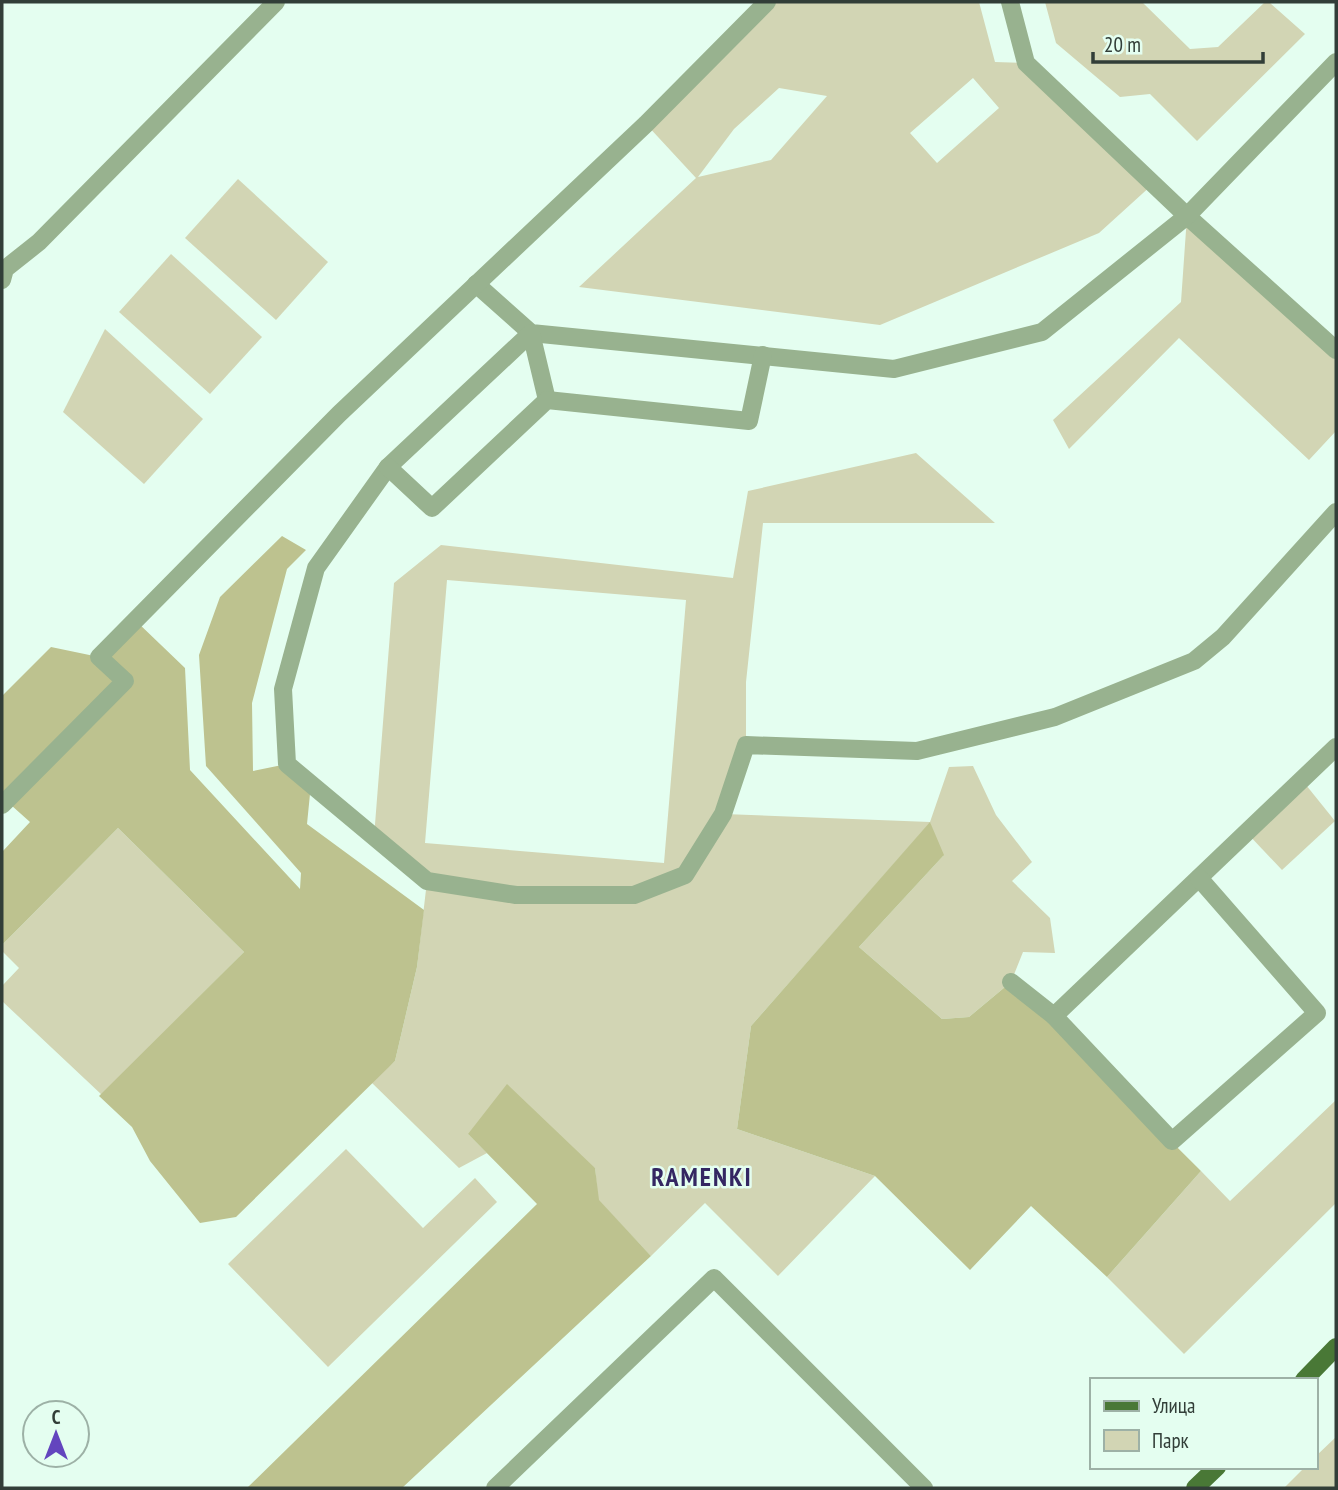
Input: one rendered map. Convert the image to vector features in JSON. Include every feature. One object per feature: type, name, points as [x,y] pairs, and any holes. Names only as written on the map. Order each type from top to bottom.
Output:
[{"type":"main road","points":[[1306,1378],[1336,1347]]},
{"type":"main road","points":[[1195,1488],[1215,1469]]},
{"type":"lane","points":[[2,280],[5,269],[39,242],[276,2]]},
{"type":"lane","points":[[2,805],[125,681],[99,657],[338,414],[646,124],[767,2]]},
{"type":"lane","points":[[1010,2],[1026,63],[1186,216],[1336,350]]},
{"type":"lane","points":[[1336,62],[1186,216],[1042,332],[894,369],[531,333],[388,467],[316,568],[283,689],[288,764],[427,881],[516,895],[634,895],[685,875],[723,814],[746,745],[918,751],[1055,717],[1195,660],[1223,637],[1336,512]]},
{"type":"lane","points":[[476,284],[531,333],[547,400]]},
{"type":"lane","points":[[388,467],[432,508],[547,400],[750,421],[763,355]]},
{"type":"lane","points":[[1054,1016],[1336,747]]},
{"type":"lane","points":[[1011,982],[1054,1016],[1172,1141],[1317,1013],[1199,878]]},
{"type":"lane","points":[[495,1488],[714,1278],[924,1488]]},
{"type":"green space","points":[[767,2],[979,2],[995,62],[1026,63],[1153,184],[1099,233],[880,325],[579,287],[696,178],[646,124]],"holes":[[[973,78],[999,108],[937,163],[910,133]],[[779,88],[827,96],[771,160],[698,177],[734,129]]]},
{"type":"green space","points":[[1045,2],[1142,2],[1190,49],[1218,47],[1265,2],[1269,2],[1305,34],[1197,141],[1150,94],[1120,97],[1056,43]]},
{"type":"green space","points":[[238,179],[328,262],[276,320],[185,238]]},
{"type":"green space","points":[[1187,216],[1336,350],[1336,431],[1309,460],[1179,338],[1069,449],[1053,420],[1181,302]]},
{"type":"green space","points":[[171,254],[262,337],[210,394],[119,312]]},
{"type":"green space","points":[[105,329],[203,419],[144,484],[63,412]]},
{"type":"green space","points":[[916,453],[995,523],[763,523],[746,682],[746,745],[724,814],[930,822],[949,767],[973,766],[996,815],[1032,862],[1012,881],[1050,918],[1055,953],[1023,952],[1011,982],[969,1017],[942,1019],[859,947],[943,856],[930,823],[751,1026],[737,1129],[875,1176],[778,1276],[705,1203],[651,1256],[598,1200],[595,1168],[468,1134],[487,1153],[459,1168],[371,1082],[395,1061],[417,967],[427,881],[374,837],[394,583],[441,545],[733,578],[748,491]],"holes":[[[447,580],[686,600],[664,863],[425,843]]]},
{"type":"green space","points":[[282,536],[306,550],[287,569],[252,703],[253,771],[287,764],[311,784],[307,824],[424,910],[417,967],[395,1061],[236,1217],[200,1223],[150,1161],[132,1127],[99,1096],[244,952],[118,828],[2,945],[2,852],[30,822],[2,797],[2,696],[51,647],[99,657],[136,621],[185,668],[190,770],[300,889],[301,873],[206,766],[199,655],[220,597]]},
{"type":"green space","points":[[1302,780],[1335,821],[1282,870],[1247,833]]},
{"type":"green space","points":[[930,822],[944,855],[859,947],[942,1019],[969,1017],[1011,982],[1201,1171],[1107,1277],[1031,1206],[970,1270],[875,1176],[737,1129],[751,1026]]},
{"type":"green space","points":[[118,828],[244,952],[102,1095],[2,1001],[2,986],[19,968],[2,951],[2,945]]},
{"type":"green space","points":[[507,1084],[595,1168],[599,1200],[651,1256],[402,1488],[247,1488],[537,1204],[468,1134]]},
{"type":"green space","points":[[1336,1100],[1336,1203],[1184,1354],[1107,1277],[1201,1171],[1230,1201]]},
{"type":"green space","points":[[346,1149],[423,1228],[475,1178],[497,1202],[328,1367],[228,1264]]},
{"type":"green space","points":[[1336,1437],[1336,1488],[1284,1488],[1303,1469],[1317,1469],[1317,1455]]},
{"type":"district","name":"RAMENKI","points":[[702,1176]]}]
